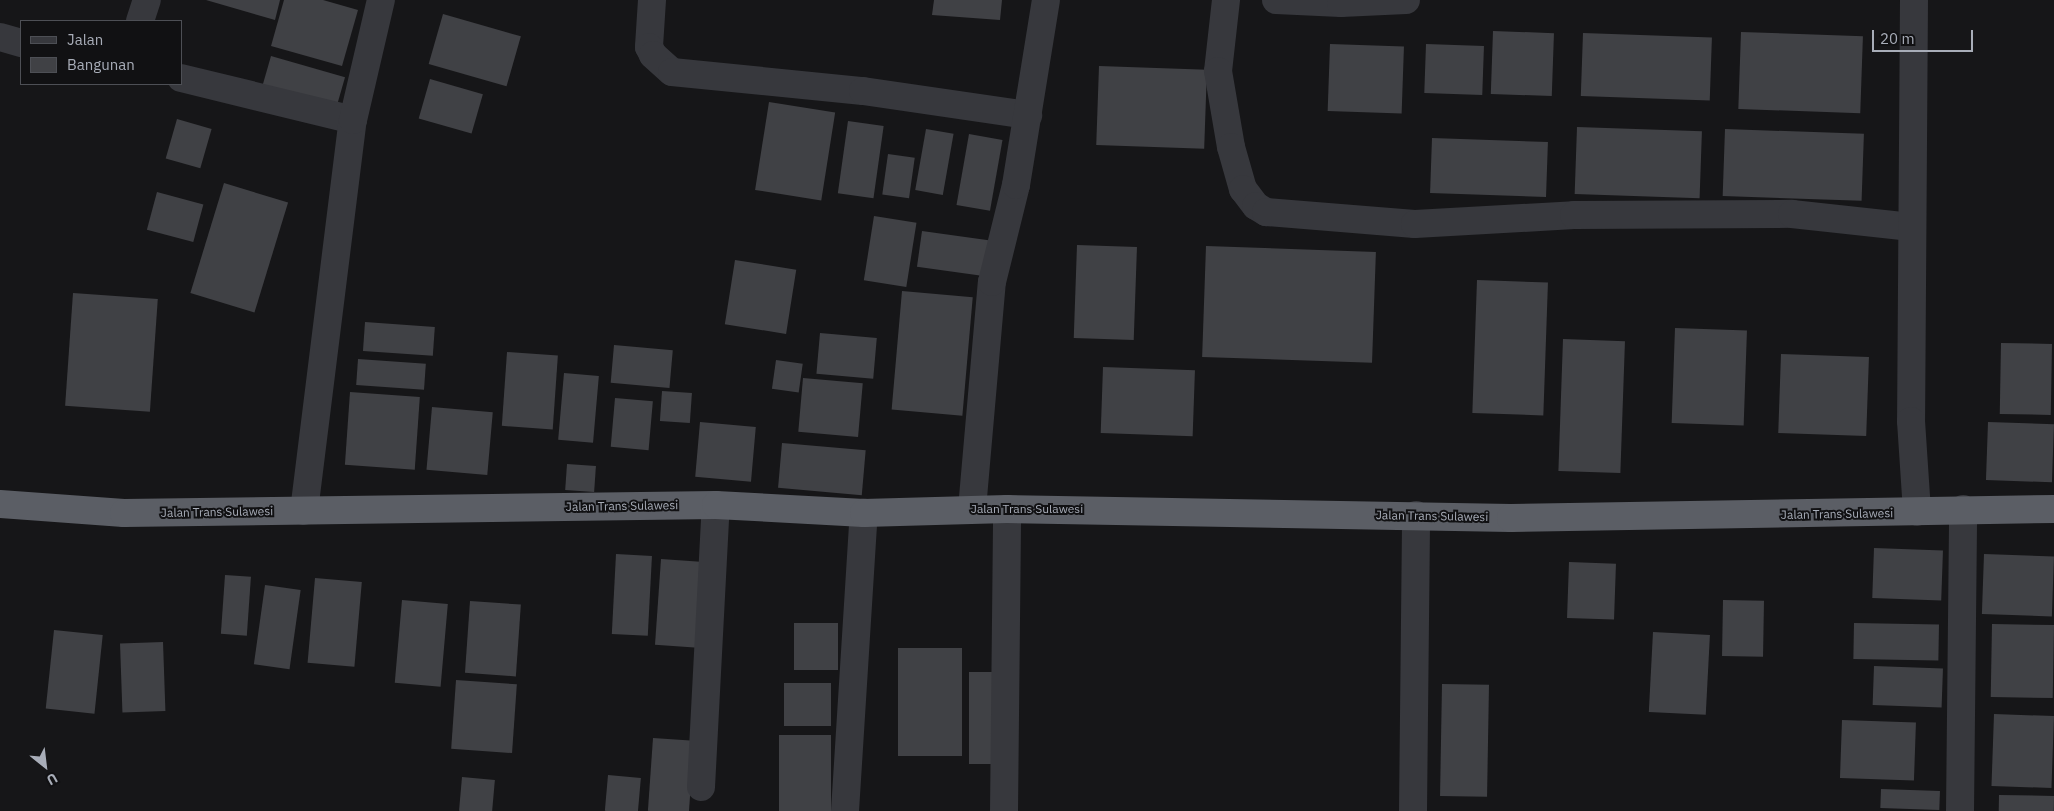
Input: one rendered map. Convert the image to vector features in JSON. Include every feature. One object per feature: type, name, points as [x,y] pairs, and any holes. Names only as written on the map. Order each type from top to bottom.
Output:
[{"type":"highway","name":"Jalan Trans Sulawesi","points":[[0,504],[124,513],[716,505],[864,513],[1007,509],[1511,518],[1917,512],[1963,509],[2054,509]]},
{"type":"street","points":[[140,20],[147,0]]},
{"type":"street","points":[[304,511],[353,120],[381,0]]},
{"type":"street","points":[[652,0],[649,47],[653,55],[672,72],[863,90],[1028,115]]},
{"type":"street","points":[[972,509],[992,282],[1016,185],[1046,0]]},
{"type":"street","points":[[1226,0],[1218,71],[1231,147],[1243,188],[1256,206],[1266,212],[1415,224],[1574,215],[1792,214],[1911,226]]},
{"type":"street","points":[[1276,0],[1341,3],[1406,0]]},
{"type":"street","points":[[1914,0],[1911,421],[1917,512]]},
{"type":"street","points":[[0,37],[20,44]]},
{"type":"street","points":[[182,78],[353,120]]},
{"type":"street","points":[[701,787],[716,505]]},
{"type":"street","points":[[1004,811],[1007,509]]},
{"type":"street","points":[[1960,811],[1963,509]]},
{"type":"street","points":[[846,811],[864,513]]},
{"type":"street","points":[[1413,811],[1416,516]]},
{"type":"building","points":[[206,0],[280,0],[275,20]]},
{"type":"building","points":[[284,0],[323,0],[358,10],[342,66],[271,46]]},
{"type":"building","points":[[934,0],[1002,0],[1000,20],[932,15]]},
{"type":"building","points":[[443,14],[521,36],[507,86],[429,64]]},
{"type":"building","points":[[1493,31],[1554,33],[1552,96],[1491,94]]},
{"type":"building","points":[[1741,32],[1863,36],[1860,113],[1738,109]]},
{"type":"building","points":[[1583,33],[1712,38],[1710,100],[1581,96]]},
{"type":"building","points":[[1330,44],[1404,47],[1402,114],[1328,111]]},
{"type":"building","points":[[1426,44],[1484,46],[1482,95],[1424,93]]},
{"type":"building","points":[[271,56],[345,77],[336,109],[262,88]]},
{"type":"building","points":[[1099,66],[1207,70],[1204,149],[1096,145]]},
{"type":"building","points":[[430,79],[483,94],[472,134],[419,118]]},
{"type":"building","points":[[769,102],[835,112],[821,200],[755,190]]},
{"type":"building","points":[[177,119],[212,129],[200,168],[166,158]]},
{"type":"building","points":[[848,121],[884,126],[873,198],[838,193]]},
{"type":"building","points":[[1577,127],[1702,131],[1700,198],[1575,194]]},
{"type":"building","points":[[926,129],[954,134],[943,195],[915,190]]},
{"type":"building","points":[[1725,129],[1864,134],[1862,201],[1723,196]]},
{"type":"building","points":[[969,134],[1002,140],[990,211],[956,205]]},
{"type":"building","points":[[1432,138],[1548,142],[1546,197],[1430,193]]},
{"type":"building","points":[[888,154],[915,158],[909,198],[882,195]]},
{"type":"building","points":[[224,183],[288,203],[254,313],[190,293]]},
{"type":"building","points":[[157,192],[203,204],[193,242],[147,230]]},
{"type":"building","points":[[874,216],[916,223],[906,287],[864,280]]},
{"type":"building","points":[[922,231],[990,241],[985,276],[917,267]]},
{"type":"building","points":[[1077,245],[1137,247],[1134,340],[1074,338]]},
{"type":"building","points":[[1206,246],[1376,252],[1372,363],[1202,357]]},
{"type":"building","points":[[735,260],[796,270],[786,334],[725,324]]},
{"type":"building","points":[[1477,280],[1548,282],[1543,415],[1472,413]]},
{"type":"building","points":[[902,291],[973,297],[962,416],[892,410]]},
{"type":"building","points":[[73,293],[158,299],[150,412],[65,406]]},
{"type":"building","points":[[365,322],[435,327],[433,356],[363,351]]},
{"type":"building","points":[[1675,328],[1747,331],[1744,425],[1672,423]]},
{"type":"building","points":[[820,333],[877,338],[873,379],[816,374]]},
{"type":"building","points":[[1563,339],[1625,341],[1620,473],[1558,471]]},
{"type":"building","points":[[2001,343],[2052,344],[2051,415],[2000,414]]},
{"type":"building","points":[[614,345],[673,350],[669,388],[611,383]]},
{"type":"building","points":[[507,352],[558,356],[553,429],[502,426]]},
{"type":"building","points":[[1781,354],[1869,357],[1866,436],[1778,433]]},
{"type":"building","points":[[358,359],[426,364],[424,390],[356,385]]},
{"type":"building","points":[[776,360],[803,364],[799,392],[772,389]]},
{"type":"building","points":[[1103,367],[1195,370],[1193,436],[1101,433]]},
{"type":"building","points":[[564,373],[599,376],[593,443],[558,440]]},
{"type":"building","points":[[803,378],[863,383],[858,437],[798,432]]},
{"type":"building","points":[[662,391],[692,393],[690,423],[660,421]]},
{"type":"building","points":[[350,392],[420,397],[415,470],[345,465]]},
{"type":"building","points":[[615,398],[653,401],[649,450],[611,447]]},
{"type":"building","points":[[432,407],[493,412],[487,475],[427,470]]},
{"type":"building","points":[[700,422],[756,427],[751,482],[695,477]]},
{"type":"building","points":[[1988,422],[2054,424],[2052,482],[1986,480]]},
{"type":"building","points":[[782,443],[866,450],[862,495],[778,488]]},
{"type":"building","points":[[567,464],[596,466],[594,492],[565,490]]},
{"type":"building","points":[[1874,548],[1943,550],[1941,600],[1872,598]]},
{"type":"building","points":[[616,554],[652,556],[648,636],[612,634]]},
{"type":"building","points":[[1984,554],[2054,556],[2052,616],[1982,614]]},
{"type":"building","points":[[661,559],[704,562],[698,648],[655,645]]},
{"type":"building","points":[[1569,562],[1616,564],[1614,620],[1567,618]]},
{"type":"building","points":[[225,575],[251,577],[247,636],[221,634]]},
{"type":"building","points":[[315,578],[362,582],[354,667],[308,663]]},
{"type":"building","points":[[265,585],[301,590],[290,669],[254,664]]},
{"type":"building","points":[[402,600],[448,604],[441,687],[395,683]]},
{"type":"building","points":[[1723,600],[1764,601],[1763,657],[1722,656]]},
{"type":"building","points":[[470,601],[521,605],[516,676],[465,673]]},
{"type":"building","points":[[794,623],[838,623],[838,670],[794,670]]},
{"type":"building","points":[[1854,623],[1939,624],[1938,660],[1853,659]]},
{"type":"building","points":[[1992,624],[2054,625],[2053,698],[1991,697]]},
{"type":"building","points":[[54,630],[103,635],[94,714],[46,709]]},
{"type":"building","points":[[1653,632],[1710,635],[1706,715],[1649,712]]},
{"type":"building","points":[[163,642],[165,711],[122,712],[120,644]]},
{"type":"building","points":[[898,648],[962,648],[962,756],[898,756]]},
{"type":"building","points":[[1874,666],[1943,668],[1942,707],[1873,705]]},
{"type":"building","points":[[969,672],[999,672],[999,764],[969,764]]},
{"type":"building","points":[[456,680],[517,684],[512,753],[451,749]]},
{"type":"building","points":[[784,683],[831,683],[831,726],[784,726]]},
{"type":"building","points":[[1442,684],[1489,685],[1487,797],[1440,796]]},
{"type":"building","points":[[1994,714],[2054,716],[2051,788],[1991,786]]},
{"type":"building","points":[[1842,720],[1916,723],[1914,781],[1840,778]]},
{"type":"building","points":[[779,735],[831,735],[831,811],[779,811]]},
{"type":"building","points":[[653,738],[694,741],[689,811],[648,811]]},
{"type":"building","points":[[608,775],[641,778],[638,811],[605,811]]},
{"type":"building","points":[[462,777],[495,780],[492,811],[459,811]]},
{"type":"building","points":[[1881,789],[1940,791],[1939,810],[1880,808]]},
{"type":"building","points":[[1999,795],[2054,796],[2054,811],[1999,811]]}]
